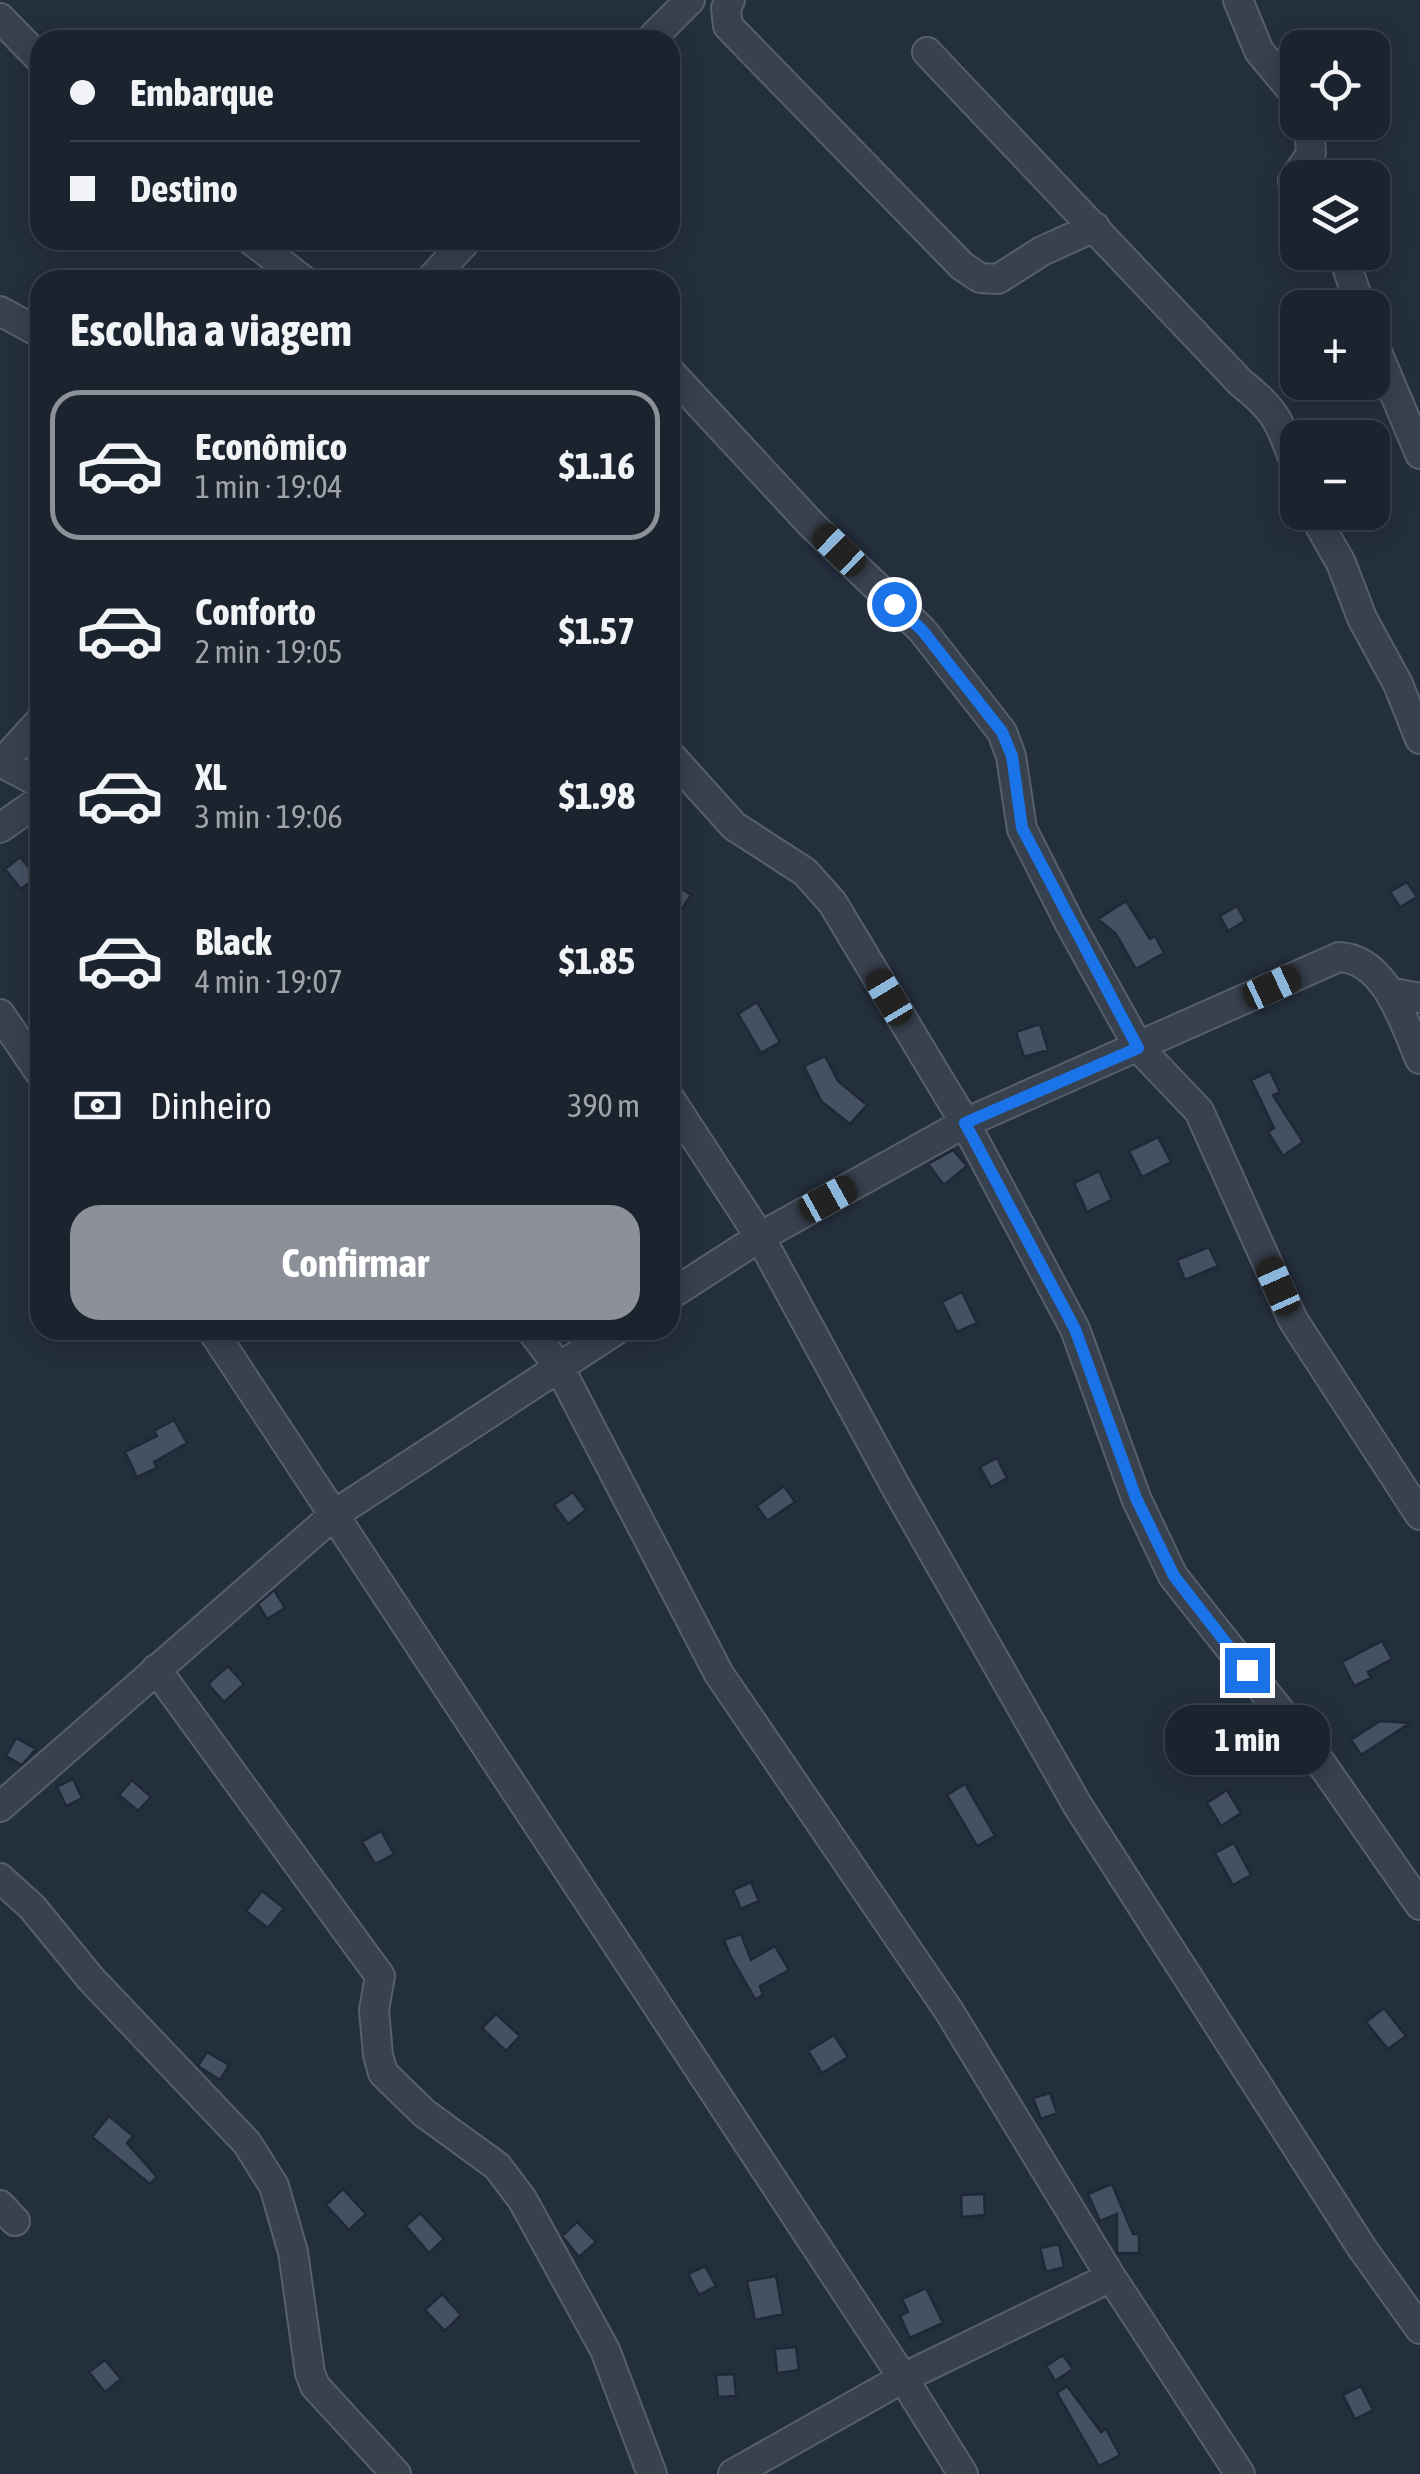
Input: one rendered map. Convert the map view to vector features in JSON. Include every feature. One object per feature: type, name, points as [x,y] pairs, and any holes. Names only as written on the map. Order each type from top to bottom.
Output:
[{"type":"street","points":[[660,30],[690,0]]},
{"type":"street","points":[[1238,0],[1258,51],[1280,77]]},
{"type":"street","points":[[725,3],[728,26],[962,266],[980,278],[998,278],[1042,251],[1095,227]]},
{"type":"street","points":[[0,18],[30,49]]},
{"type":"street","points":[[927,52],[1241,384],[1266,402],[1280,423]]},
{"type":"street","points":[[264,250],[290,270]]},
{"type":"street","points":[[439,270],[458,250]]},
{"type":"street","points":[[0,312],[30,328]]},
{"type":"street","points":[[680,383],[811,524],[922,630],[1002,732],[1012,756],[1022,828],[1138,1048],[1199,1112],[1294,1320],[1420,1515]]},
{"type":"street","points":[[1390,383],[1420,454]]},
{"type":"street","points":[[1322,530],[1341,563],[1362,618],[1398,684],[1420,740]]},
{"type":"street","points":[[30,731],[1,762],[30,778]]},
{"type":"street","points":[[680,765],[734,826],[805,872],[832,902],[965,1123],[1075,1329],[1136,1498],[1174,1576],[1321,1763],[1420,1905]]},
{"type":"street","points":[[0,828],[30,807]]},
{"type":"street","points":[[680,1289],[760,1237],[965,1123],[1339,957],[1352,958],[1364,965],[1389,992],[1420,1059]]},
{"type":"street","points":[[1389,992],[1420,998]]},
{"type":"street","points":[[0,1014],[30,1058]]},
{"type":"street","points":[[680,1114],[760,1237],[897,1489],[1078,1806],[1362,2248],[1420,2328]]},
{"type":"street","points":[[219,1340],[963,2474]]},
{"type":"street","points":[[539,1340],[560,1367],[719,1674],[949,2011],[1111,2277],[1240,2474]]},
{"type":"street","points":[[0,1807],[336,1514],[601,1340]]},
{"type":"street","points":[[156,1669],[380,1976],[374,2010],[384,2074],[424,2114],[497,2166],[522,2198],[605,2350],[652,2474]]},
{"type":"street","points":[[0,1878],[32,1907],[92,1979],[247,2143],[274,2186],[294,2252],[315,2386],[396,2474]]},
{"type":"street","points":[[733,2474],[903,2378],[1111,2277]]},
{"type":"building","points":[[20,857],[30,869],[30,882],[21,889],[5,869]]},
{"type":"building","points":[[1407,882],[1417,897],[1400,907],[1390,892]]},
{"type":"building","points":[[680,888],[691,895],[680,912]]},
{"type":"building","points":[[1126,901],[1150,939],[1155,936],[1164,953],[1136,969],[1116,934],[1098,919]]},
{"type":"building","points":[[1237,906],[1245,921],[1228,931],[1220,916]]},
{"type":"building","points":[[757,1002],[780,1042],[761,1053],[738,1014]]},
{"type":"building","points":[[1040,1024],[1048,1050],[1024,1057],[1016,1032]]},
{"type":"building","points":[[825,1056],[838,1081],[867,1105],[850,1124],[821,1101],[804,1066]]},
{"type":"building","points":[[1270,1071],[1280,1092],[1273,1095],[1303,1142],[1283,1156],[1268,1132],[1274,1128],[1251,1080]]},
{"type":"building","points":[[1158,1137],[1171,1162],[1142,1177],[1129,1151]]},
{"type":"building","points":[[953,1150],[967,1166],[944,1185],[928,1164]]},
{"type":"building","points":[[1099,1171],[1112,1200],[1087,1212],[1074,1183]]},
{"type":"building","points":[[1209,1247],[1218,1266],[1185,1280],[1177,1260]]},
{"type":"building","points":[[962,1292],[977,1323],[957,1332],[942,1302]]},
{"type":"building","points":[[174,1420],[187,1443],[154,1462],[157,1468],[137,1477],[125,1452],[157,1436],[154,1431]]},
{"type":"building","points":[[997,1458],[1007,1478],[991,1487],[980,1467]]},
{"type":"building","points":[[784,1486],[795,1502],[767,1521],[757,1506]]},
{"type":"building","points":[[573,1492],[586,1510],[568,1524],[554,1505]]},
{"type":"building","points":[[274,1590],[285,1608],[267,1619],[258,1604]]},
{"type":"building","points":[[1382,1641],[1392,1659],[1368,1672],[1371,1678],[1354,1686],[1342,1662]]},
{"type":"building","points":[[228,1666],[244,1684],[224,1702],[208,1684]]},
{"type":"building","points":[[1380,1721],[1410,1723],[1361,1755],[1351,1740]]},
{"type":"building","points":[[16,1738],[36,1749],[22,1765],[6,1756]]},
{"type":"building","points":[[1212,1741],[1229,1764],[1210,1777],[1193,1754]]},
{"type":"building","points":[[73,1779],[82,1798],[66,1806],[57,1787]]},
{"type":"building","points":[[132,1780],[151,1797],[138,1811],[119,1795]]},
{"type":"building","points":[[965,1784],[995,1836],[977,1846],[947,1795]]},
{"type":"building","points":[[1227,1790],[1241,1813],[1221,1826],[1207,1803]]},
{"type":"building","points":[[381,1831],[394,1854],[375,1864],[362,1842]]},
{"type":"building","points":[[1234,1843],[1251,1875],[1233,1885],[1215,1853]]},
{"type":"building","points":[[751,1882],[759,1901],[741,1909],[733,1890]]},
{"type":"building","points":[[262,1891],[284,1908],[268,1928],[246,1911]]},
{"type":"building","points":[[741,1934],[751,1960],[775,1946],[789,1970],[760,1986],[763,1995],[755,1999],[724,1940]]},
{"type":"building","points":[[1384,2008],[1406,2036],[1388,2049],[1366,2022]]},
{"type":"building","points":[[496,2014],[520,2036],[506,2051],[482,2028]]},
{"type":"building","points":[[834,2035],[848,2057],[822,2073],[808,2051]]},
{"type":"building","points":[[207,2052],[229,2065],[220,2080],[198,2066]]},
{"type":"building","points":[[1050,2093],[1057,2113],[1041,2119],[1033,2098]]},
{"type":"building","points":[[109,2116],[133,2136],[127,2143],[157,2177],[150,2184],[92,2137]]},
{"type":"building","points":[[1112,2184],[1133,2234],[1139,2234],[1139,2253],[1117,2253],[1117,2214],[1100,2221],[1088,2194]]},
{"type":"building","points":[[343,2189],[366,2214],[349,2230],[326,2205]]},
{"type":"building","points":[[984,2194],[985,2215],[962,2217],[961,2195]]},
{"type":"building","points":[[420,2213],[444,2239],[429,2253],[406,2226]]},
{"type":"building","points":[[577,2222],[596,2242],[579,2257],[562,2236]]},
{"type":"building","points":[[1059,2244],[1064,2267],[1046,2272],[1040,2248]]},
{"type":"building","points":[[705,2266],[716,2286],[699,2295],[688,2274]]},
{"type":"building","points":[[776,2276],[783,2314],[755,2320],[747,2281]]},
{"type":"building","points":[[926,2288],[943,2323],[910,2338],[900,2316],[908,2312],[902,2299]]},
{"type":"building","points":[[442,2294],[461,2315],[445,2331],[425,2310]]},
{"type":"building","points":[[796,2347],[799,2370],[777,2373],[775,2349]]},
{"type":"building","points":[[1063,2355],[1073,2369],[1055,2381],[1046,2366]]},
{"type":"building","points":[[105,2360],[121,2379],[105,2392],[89,2372]]},
{"type":"building","points":[[734,2374],[736,2396],[718,2397],[716,2375]]},
{"type":"building","points":[[1067,2386],[1101,2432],[1106,2429],[1120,2455],[1099,2466],[1057,2393]]},
{"type":"building","points":[[1361,2386],[1373,2410],[1355,2419],[1343,2395]]},
{"type":"route","points":[[894,604],[922,630],[1002,732],[1012,756],[1022,828],[1138,1048],[965,1123],[1075,1329],[1136,1498],[1174,1576],[1247,1670]]}]
